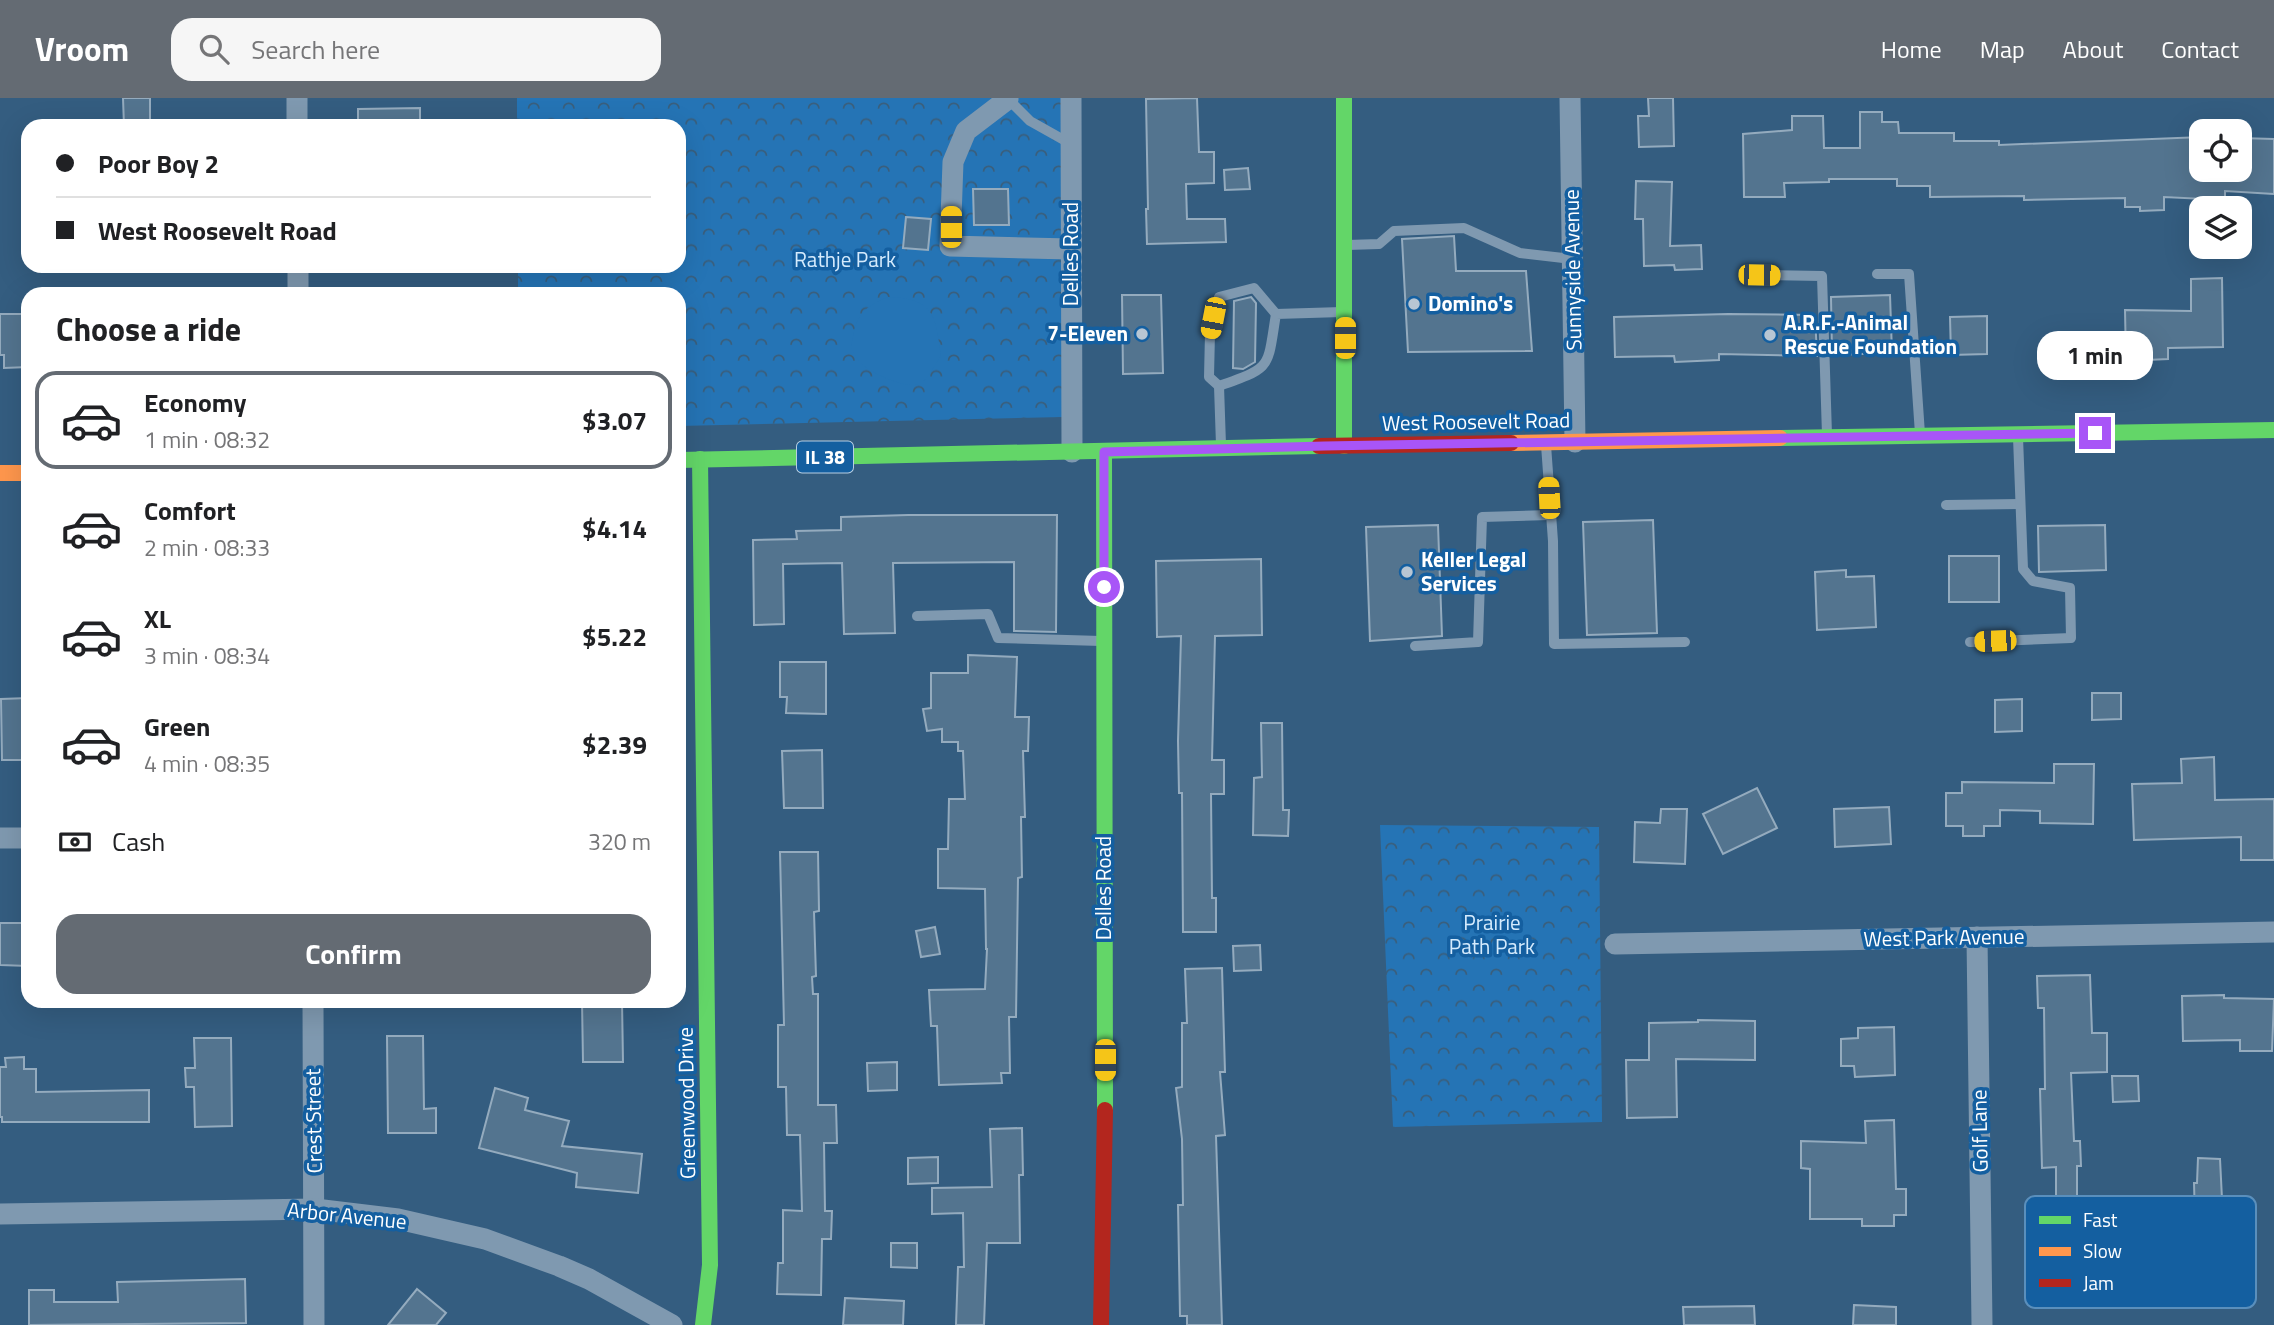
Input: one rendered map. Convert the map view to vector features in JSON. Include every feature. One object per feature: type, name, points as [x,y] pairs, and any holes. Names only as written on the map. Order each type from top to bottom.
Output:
[{"type":"street","points":[[297,98],[297,119]]},
{"type":"street","points":[[1007,98],[966,131],[953,162],[950,246],[1071,250]]},
{"type":"street","name":"Delles Road","points":[[1071,98],[1072,452]]},
{"type":"street","points":[[1344,98],[1345,446]]},
{"type":"street","name":"Sunnyside Avenue","points":[[1570,98],[1575,442]]},
{"type":"street","name":"West Roosevelt Road","points":[[686,460],[2274,430]]},
{"type":"street","name":"Delles Road","points":[[1101,1325],[1105,1144],[1104,452]]},
{"type":"street","name":"Greenwood Drive","points":[[700,459],[710,1265],[703,1325]]},
{"type":"street","points":[[0,473],[21,473]]},
{"type":"street","points":[[0,838],[21,838]]},
{"type":"street","name":"West Park Avenue","points":[[1615,944],[2274,932]]},
{"type":"street","name":"Golf Lane","points":[[1977,937],[1982,1325]]},
{"type":"street","name":"Crest Street","points":[[313,1008],[314,1325]]},
{"type":"street","name":"Arbor Avenue","points":[[0,1214],[315,1209],[398,1219],[485,1239],[589,1279],[672,1325]]},
{"type":"lane","points":[[1007,98],[1030,121],[1071,144]]},
{"type":"lane","points":[[1345,245],[1379,244],[1394,231],[1464,228],[1520,253],[1572,259]]},
{"type":"lane","points":[[1877,274],[1909,274],[1921,436]]},
{"type":"lane","points":[[1759,275],[1822,276],[1827,438]]},
{"type":"lane","points":[[1219,386],[1256,373],[1269,360],[1276,314],[1254,288],[1219,296],[1210,333],[1209,377],[1219,386],[1221,449]]},
{"type":"lane","points":[[1276,314],[1345,312]]},
{"type":"lane","points":[[1970,642],[2071,638],[2070,588],[2033,581],[2022,569],[2018,435]]},
{"type":"lane","points":[[1546,442],[1553,541],[1554,644],[1685,642]]},
{"type":"lane","points":[[1946,505],[2020,504]]},
{"type":"lane","points":[[1415,646],[1478,642],[1482,517],[1550,515]]},
{"type":"lane","points":[[917,616],[988,614],[998,638],[1104,641]]},
{"type":"green space","name":"Rathje Park","points":[[517,98],[1066,98],[1064,417],[686,426],[686,287],[518,287],[518,273],[686,273],[686,119],[517,119]]},
{"type":"green space","points":[[888,297],[915,301],[930,312],[934,320],[941,356],[927,378],[916,385],[892,380],[869,369],[860,362],[851,348],[860,315]]},
{"type":"green space","name":"Prairie Path Park","points":[[1380,825],[1599,827],[1602,1122],[1393,1127]]},
{"type":"building","points":[[123,98],[150,98],[150,119],[124,119]]},
{"type":"building","points":[[1197,98],[1199,152],[1214,152],[1214,183],[1186,184],[1187,219],[1225,219],[1226,242],[1147,244],[1146,99]]},
{"type":"building","points":[[1648,98],[1673,98],[1674,146],[1639,147],[1638,116],[1649,116]]},
{"type":"building","points":[[420,108],[420,119],[358,119],[358,109]]},
{"type":"building","points":[[1860,112],[1882,112],[1882,122],[1898,122],[1899,133],[1954,133],[1954,141],[1999,141],[1999,145],[2189,138],[2189,182],[2252,182],[2252,138],[2274,139],[2274,194],[2225,191],[2225,196],[2164,197],[2164,210],[2140,211],[2140,207],[2125,207],[2125,198],[2024,200],[2024,196],[1930,197],[1930,186],[1897,186],[1897,179],[1829,179],[1829,182],[1784,183],[1785,197],[1744,197],[1743,134],[1792,130],[1792,116],[1823,116],[1824,148],[1860,148]]},
{"type":"building","points":[[1248,168],[1250,189],[1225,190],[1224,170]]},
{"type":"building","points":[[1636,181],[1672,182],[1670,246],[1701,245],[1702,269],[1675,270],[1674,265],[1644,266],[1643,219],[1635,219]]},
{"type":"building","points":[[973,189],[1008,189],[1009,225],[974,225]]},
{"type":"building","points":[[906,217],[931,219],[928,250],[903,248]]},
{"type":"building","points":[[1454,236],[1456,271],[1526,271],[1532,351],[1408,352],[1402,239]]},
{"type":"building","points":[[2222,278],[2223,347],[2168,348],[2168,359],[2126,361],[2125,310],[2191,311],[2191,279]]},
{"type":"building","name":"7-Eleven","points":[[1122,295],[1161,295],[1163,373],[1123,374]]},
{"type":"building","points":[[1890,295],[1892,353],[1832,355],[1831,297]]},
{"type":"building","points":[[1251,297],[1256,303],[1255,362],[1243,369],[1233,368],[1234,301]]},
{"type":"building","points":[[0,314],[21,314],[21,367],[4,368],[4,355],[0,355]]},
{"type":"building","points":[[1815,315],[1817,356],[1719,354],[1719,360],[1675,362],[1674,356],[1615,357],[1614,317]]},
{"type":"building","points":[[1987,316],[1987,354],[1951,355],[1950,317]]},
{"type":"building","points":[[1057,515],[1056,632],[1014,631],[1014,562],[893,563],[895,633],[844,634],[842,563],[783,564],[784,624],[754,625],[753,540],[797,539],[796,531],[841,530],[841,517]]},
{"type":"building","points":[[1653,520],[1657,633],[1587,635],[1583,522]]},
{"type":"building","points":[[1438,525],[1442,636],[1370,641],[1366,527]]},
{"type":"building","points":[[2105,525],[2106,570],[2039,572],[2038,526]]},
{"type":"building","points":[[1949,556],[1999,556],[1999,602],[1949,602]]},
{"type":"building","points":[[1261,559],[1262,635],[1215,636],[1212,760],[1224,760],[1224,794],[1211,794],[1212,898],[1216,898],[1216,932],[1183,932],[1182,793],[1179,793],[1178,741],[1181,636],[1157,637],[1156,561]]},
{"type":"building","points":[[1846,570],[1846,577],[1874,576],[1876,627],[1817,630],[1815,572]]},
{"type":"building","points":[[968,655],[1017,657],[1015,717],[1029,717],[1028,751],[1023,751],[1025,817],[1021,817],[1022,877],[1018,878],[1016,1017],[1009,1017],[1010,1073],[1001,1073],[1002,1083],[939,1085],[937,1026],[931,1026],[929,990],[985,989],[985,889],[938,888],[938,849],[948,849],[949,799],[965,799],[963,751],[958,751],[958,742],[942,742],[942,729],[927,731],[923,709],[931,708],[931,673],[968,673]]},
{"type":"building","points":[[780,662],[826,662],[826,714],[786,713],[787,697],[780,697]]},
{"type":"building","points":[[2092,693],[2121,693],[2121,719],[2092,720]]},
{"type":"building","points":[[21,698],[21,760],[2,760],[1,699]]},
{"type":"building","points":[[2022,699],[2022,731],[1995,732],[1995,700]]},
{"type":"building","points":[[1261,723],[1282,723],[1283,810],[1289,810],[1288,836],[1253,835],[1254,778],[1262,777]]},
{"type":"building","points":[[822,750],[823,808],[784,808],[782,751]]},
{"type":"building","points":[[2214,757],[2215,800],[2274,799],[2274,860],[2241,860],[2241,837],[2134,840],[2132,784],[2182,783],[2181,759]]},
{"type":"building","points":[[2054,764],[2094,764],[2093,824],[2040,823],[2040,811],[2000,810],[2000,826],[1984,826],[1984,836],[1963,836],[1963,826],[1946,826],[1946,793],[1962,793],[1962,782],[2054,783]]},
{"type":"building","points":[[1757,788],[1777,828],[1723,854],[1703,814]]},
{"type":"building","points":[[1889,807],[1891,844],[1835,847],[1834,809]]},
{"type":"building","points":[[1661,809],[1687,809],[1685,864],[1634,862],[1635,822],[1660,823]]},
{"type":"building","points":[[780,852],[818,852],[819,911],[814,912],[816,976],[812,977],[813,994],[818,994],[818,1105],[836,1105],[837,1143],[824,1143],[825,1211],[832,1211],[831,1239],[822,1239],[821,1295],[777,1294],[778,1263],[783,1263],[783,1210],[802,1211],[800,1135],[787,1135],[786,1087],[778,1087],[778,1025],[784,1025]]},
{"type":"building","points":[[0,923],[21,923],[21,966],[0,965]]},
{"type":"building","points":[[935,927],[940,954],[921,957],[916,931]]},
{"type":"building","points":[[1260,945],[1261,970],[1234,971],[1233,946]]},
{"type":"building","points":[[1222,968],[1225,1072],[1220,1072],[1225,1135],[1216,1136],[1222,1325],[1187,1325],[1187,1316],[1180,1316],[1178,1205],[1183,1205],[1182,1139],[1176,1088],[1182,1087],[1182,1023],[1187,1023],[1185,969]]},
{"type":"building","points":[[2090,975],[2092,1033],[2107,1033],[2107,1072],[2071,1073],[2074,1141],[2080,1141],[2081,1166],[2077,1166],[2077,1196],[2056,1196],[2056,1167],[2042,1168],[2040,1089],[2045,1089],[2044,1008],[2038,1008],[2037,976]]},
{"type":"building","points":[[2224,995],[2224,998],[2274,999],[2272,1051],[2240,1051],[2240,1040],[2183,1041],[2182,996]]},
{"type":"building","points":[[582,1008],[622,1008],[623,1062],[583,1062]]},
{"type":"building","points":[[1755,1021],[1755,1060],[1676,1059],[1677,1117],[1627,1118],[1626,1060],[1649,1060],[1649,1023]]},
{"type":"building","points":[[1894,1027],[1895,1075],[1855,1077],[1854,1066],[1841,1066],[1841,1039],[1858,1038],[1858,1028]]},
{"type":"building","points":[[387,1036],[423,1036],[424,1109],[436,1108],[436,1133],[388,1133]]},
{"type":"building","points":[[194,1038],[231,1038],[232,1126],[195,1127],[194,1087],[186,1087],[185,1068],[195,1068]]},
{"type":"building","points":[[24,1057],[24,1069],[36,1069],[36,1092],[149,1090],[149,1122],[2,1122],[0,1067],[6,1067],[5,1058]]},
{"type":"building","points":[[897,1062],[897,1090],[868,1091],[867,1063]]},
{"type":"building","points":[[2112,1076],[2138,1076],[2139,1101],[2113,1102]]},
{"type":"building","points":[[495,1088],[528,1098],[525,1110],[569,1121],[562,1146],[642,1154],[638,1193],[576,1187],[577,1173],[479,1148]]},
{"type":"building","points":[[1894,1120],[1896,1189],[1906,1189],[1906,1215],[1894,1215],[1894,1226],[1862,1226],[1862,1219],[1810,1219],[1810,1169],[1801,1168],[1801,1141],[1866,1143],[1865,1121]]},
{"type":"building","points":[[1022,1128],[1023,1175],[1019,1175],[1020,1243],[987,1243],[984,1325],[956,1325],[958,1267],[964,1267],[963,1213],[932,1214],[932,1188],[992,1187],[990,1129]]},
{"type":"building","points":[[938,1157],[938,1183],[908,1184],[908,1158]]},
{"type":"building","points":[[2198,1158],[2220,1159],[2222,1196],[2194,1196],[2194,1183],[2197,1183]]},
{"type":"building","points":[[891,1243],[917,1243],[917,1268],[891,1267]]},
{"type":"building","points":[[245,1279],[246,1323],[29,1325],[29,1290],[54,1290],[54,1302],[118,1302],[117,1282]]},
{"type":"building","points":[[417,1289],[446,1313],[436,1325],[388,1325]]},
{"type":"building","points":[[845,1298],[904,1301],[903,1325],[843,1325]]},
{"type":"building","points":[[1854,1305],[1896,1307],[1896,1325],[1853,1325]]},
{"type":"building","points":[[1754,1306],[1755,1325],[1684,1325],[1683,1307]]},
{"type":"traffic: fast","points":[[1344,98],[1344,446]]},
{"type":"traffic: fast","points":[[1780,438],[2274,430]]},
{"type":"traffic: fast","points":[[686,460],[1319,446]]},
{"type":"traffic: fast","points":[[1104,452],[1105,1110]]},
{"type":"traffic: fast","points":[[700,459],[710,1265],[703,1325]]},
{"type":"traffic: slow","points":[[1511,443],[1780,438]]},
{"type":"traffic: slow","points":[[0,473],[21,473]]},
{"type":"traffic: jam","points":[[1319,446],[1511,443]]},
{"type":"traffic: jam","points":[[1101,1325],[1105,1110]]},
{"type":"place","name":"Domino's","points":[[1414,304]]},
{"type":"place","name":"7-Eleven","points":[[1142,334]]},
{"type":"place","name":"A.R.F.-Animal Rescue Foundation","points":[[1770,335]]},
{"type":"place","name":"Keller Legal Services","points":[[1407,572]]},
{"type":"route","points":[[1104,587],[1104,452],[2095,433]]}]
